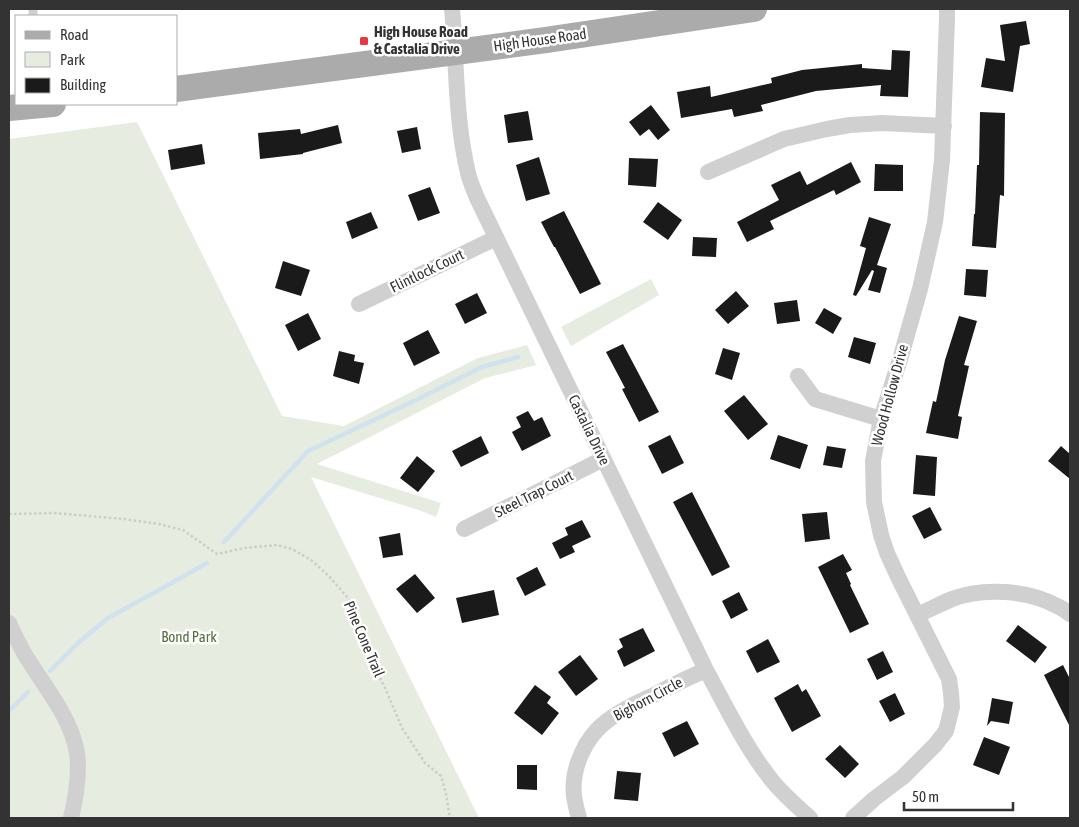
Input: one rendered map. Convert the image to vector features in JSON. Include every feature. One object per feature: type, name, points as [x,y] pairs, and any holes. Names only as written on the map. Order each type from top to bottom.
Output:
[{"type":"main road","name":"High House Road","points":[[178,89],[555,39],[754,9]]},
{"type":"main road","points":[[9,108],[35,105]]},
{"type":"street","name":"Castalia Drive","points":[[452,9],[456,82],[463,151],[468,175],[477,198],[706,670],[755,758],[774,784],[810,818]]},
{"type":"street","name":"Wood Hollow Drive","points":[[853,818],[903,777],[935,746],[946,731],[952,707],[949,679],[887,553],[874,502],[873,461],[881,419],[920,289],[935,222],[944,126],[947,9]]},
{"type":"street","points":[[708,172],[784,139],[820,130],[850,125],[882,123],[944,126]]},
{"type":"street","name":"Flintlock Court","points":[[358,304],[496,238]]},
{"type":"street","points":[[798,376],[815,399],[881,419]]},
{"type":"street","name":"Steel Trap Court","points":[[464,529],[603,459]]},
{"type":"street","points":[[917,615],[953,599],[977,593],[996,592],[1027,595],[1057,606],[1070,614]]},
{"type":"street","points":[[9,623],[28,660],[52,695],[70,728],[77,754],[78,773],[77,792],[71,818]]},
{"type":"street","name":"Bighorn Circle","points":[[579,818],[574,796],[574,780],[585,746],[595,733],[605,722],[627,708],[706,670]]},
{"type":"path","name":"Pine Cone Trail","points":[[9,514],[54,513],[159,524],[183,530],[217,554],[244,548],[277,545],[292,549],[310,560],[328,575],[347,597],[358,619],[362,642],[386,690],[402,728],[425,763],[441,776],[450,818]]},
{"type":"green space","name":"Bond Park","points":[[137,122],[282,416],[344,426],[478,358],[527,345],[536,365],[485,378],[317,464],[441,503],[436,517],[311,477],[479,818],[9,818],[9,139]]},
{"type":"green space","points":[[651,279],[659,295],[571,346],[561,327]]},
{"type":"building","points":[[1026,21],[1030,44],[1020,46],[1013,92],[981,87],[986,58],[1005,61],[1000,25]]},
{"type":"building","points":[[892,50],[910,51],[908,97],[880,96],[881,85],[816,91],[761,105],[763,111],[734,117],[732,109],[681,118],[677,92],[710,86],[711,97],[772,83],[771,78],[802,70],[862,64],[862,68],[891,70]]},
{"type":"building","points":[[651,105],[670,130],[658,140],[649,129],[640,136],[629,122]]},
{"type":"building","points":[[528,111],[533,140],[508,143],[504,115]]},
{"type":"building","points":[[980,112],[1005,113],[1004,196],[1000,195],[996,248],[972,246],[977,165],[979,165]]},
{"type":"building","points":[[338,125],[342,143],[303,154],[260,159],[258,133],[300,129],[301,134]]},
{"type":"building","points":[[417,127],[421,149],[402,153],[397,131]]},
{"type":"building","points":[[202,144],[205,164],[171,170],[168,150]]},
{"type":"building","points":[[539,157],[550,194],[526,201],[516,165]]},
{"type":"building","points":[[629,158],[658,159],[656,187],[628,185]]},
{"type":"building","points":[[851,162],[861,182],[836,195],[834,190],[770,221],[774,229],[747,242],[737,222],[779,200],[771,185],[800,171],[807,185]]},
{"type":"building","points":[[875,164],[903,165],[903,191],[874,191]]},
{"type":"building","points":[[430,187],[440,213],[418,221],[408,195]]},
{"type":"building","points":[[658,202],[682,220],[668,240],[643,222]]},
{"type":"building","points":[[564,211],[601,284],[580,294],[541,222]]},
{"type":"building","points":[[371,212],[378,228],[352,239],[346,222]]},
{"type":"building","points":[[869,217],[891,224],[877,265],[887,268],[880,293],[868,290],[874,271],[872,270],[856,296],[853,295],[866,248],[860,246]]},
{"type":"building","points":[[693,237],[717,238],[716,257],[692,256]]},
{"type":"building","points":[[283,261],[310,270],[301,296],[275,288]]},
{"type":"building","points":[[966,269],[988,270],[986,297],[964,295]]},
{"type":"building","points":[[736,291],[749,306],[728,324],[715,310]]},
{"type":"building","points":[[477,293],[487,313],[465,324],[455,304]]},
{"type":"building","points":[[797,300],[800,321],[777,324],[774,303]]},
{"type":"building","points":[[824,308],[842,318],[833,334],[815,323]]},
{"type":"building","points":[[308,313],[321,339],[298,351],[285,325]]},
{"type":"building","points":[[959,316],[977,321],[964,365],[969,366],[958,416],[962,417],[958,439],[926,433],[933,401],[936,402],[945,360]]},
{"type":"building","points":[[428,330],[440,353],[414,366],[403,343]]},
{"type":"building","points":[[854,337],[876,343],[870,364],[848,357]]},
{"type":"building","points":[[623,344],[659,412],[639,422],[622,389],[625,388],[606,352]]},
{"type":"building","points":[[723,348],[740,353],[732,380],[715,374]]},
{"type":"building","points":[[339,351],[355,355],[354,361],[364,363],[359,384],[333,376]]},
{"type":"building","points":[[744,395],[768,424],[748,440],[724,411]]},
{"type":"building","points":[[528,411],[534,421],[542,417],[551,436],[522,451],[512,432],[521,427],[516,417]]},
{"type":"building","points":[[670,435],[684,463],[662,474],[648,446]]},
{"type":"building","points":[[778,435],[808,445],[800,469],[770,459]]},
{"type":"building","points":[[481,436],[489,453],[461,467],[452,451]]},
{"type":"building","points":[[827,446],[846,449],[842,468],[823,465]]},
{"type":"building","points":[[1061,446],[1070,454],[1070,479],[1048,461]]},
{"type":"building","points":[[916,455],[937,457],[935,496],[913,494]]},
{"type":"building","points":[[417,456],[435,471],[418,492],[400,478]]},
{"type":"building","points":[[692,492],[730,567],[712,576],[673,502]]},
{"type":"building","points":[[930,507],[942,530],[924,539],[912,516]]},
{"type":"building","points":[[827,512],[830,539],[805,542],[802,514]]},
{"type":"building","points":[[582,520],[591,537],[572,546],[575,552],[560,559],[552,543],[568,535],[565,528]]},
{"type":"building","points":[[400,533],[403,555],[383,558],[379,537]]},
{"type":"building","points":[[843,554],[852,570],[846,573],[850,585],[869,624],[850,633],[818,567]]},
{"type":"building","points":[[537,567],[546,585],[525,596],[516,578]]},
{"type":"building","points":[[415,574],[435,598],[417,613],[396,589]]},
{"type":"building","points":[[494,590],[499,615],[462,623],[456,598]]},
{"type":"building","points":[[739,592],[748,610],[731,619],[722,601]]},
{"type":"building","points":[[1018,625],[1047,647],[1035,663],[1006,641]]},
{"type":"building","points":[[643,628],[655,651],[624,667],[617,651],[623,647],[619,639]]},
{"type":"building","points":[[768,639],[780,662],[757,673],[746,651]]},
{"type":"building","points":[[883,651],[893,672],[877,680],[867,659]]},
{"type":"building","points":[[580,655],[598,679],[576,696],[558,672]]},
{"type":"building","points":[[1063,665],[1070,679],[1070,727],[1044,675]]},
{"type":"building","points":[[798,684],[802,692],[806,689],[821,716],[792,732],[774,698]]},
{"type":"building","points":[[535,685],[551,697],[547,703],[559,713],[542,735],[514,713]]},
{"type":"building","points":[[895,693],[905,714],[890,722],[879,701]]},
{"type":"building","points":[[992,698],[1013,702],[1009,724],[991,721],[987,726]]},
{"type":"building","points":[[687,721],[699,744],[674,757],[662,733]]},
{"type":"building","points":[[984,737],[1010,747],[999,775],[973,765]]},
{"type":"building","points":[[840,745],[859,764],[845,778],[825,759]]},
{"type":"building","points":[[517,765],[537,765],[537,790],[517,789]]},
{"type":"building","points":[[617,771],[641,773],[638,801],[614,799]]},
{"type":"waterway","points":[[224,542],[308,451],[482,367],[518,357]]},
{"type":"waterway","points":[[50,671],[79,642],[108,618],[207,563]]},
{"type":"waterway","points":[[9,711],[28,692]]},
{"type":"place","name":"High House Road & Castalia Drive","points":[[364,41]]}]
